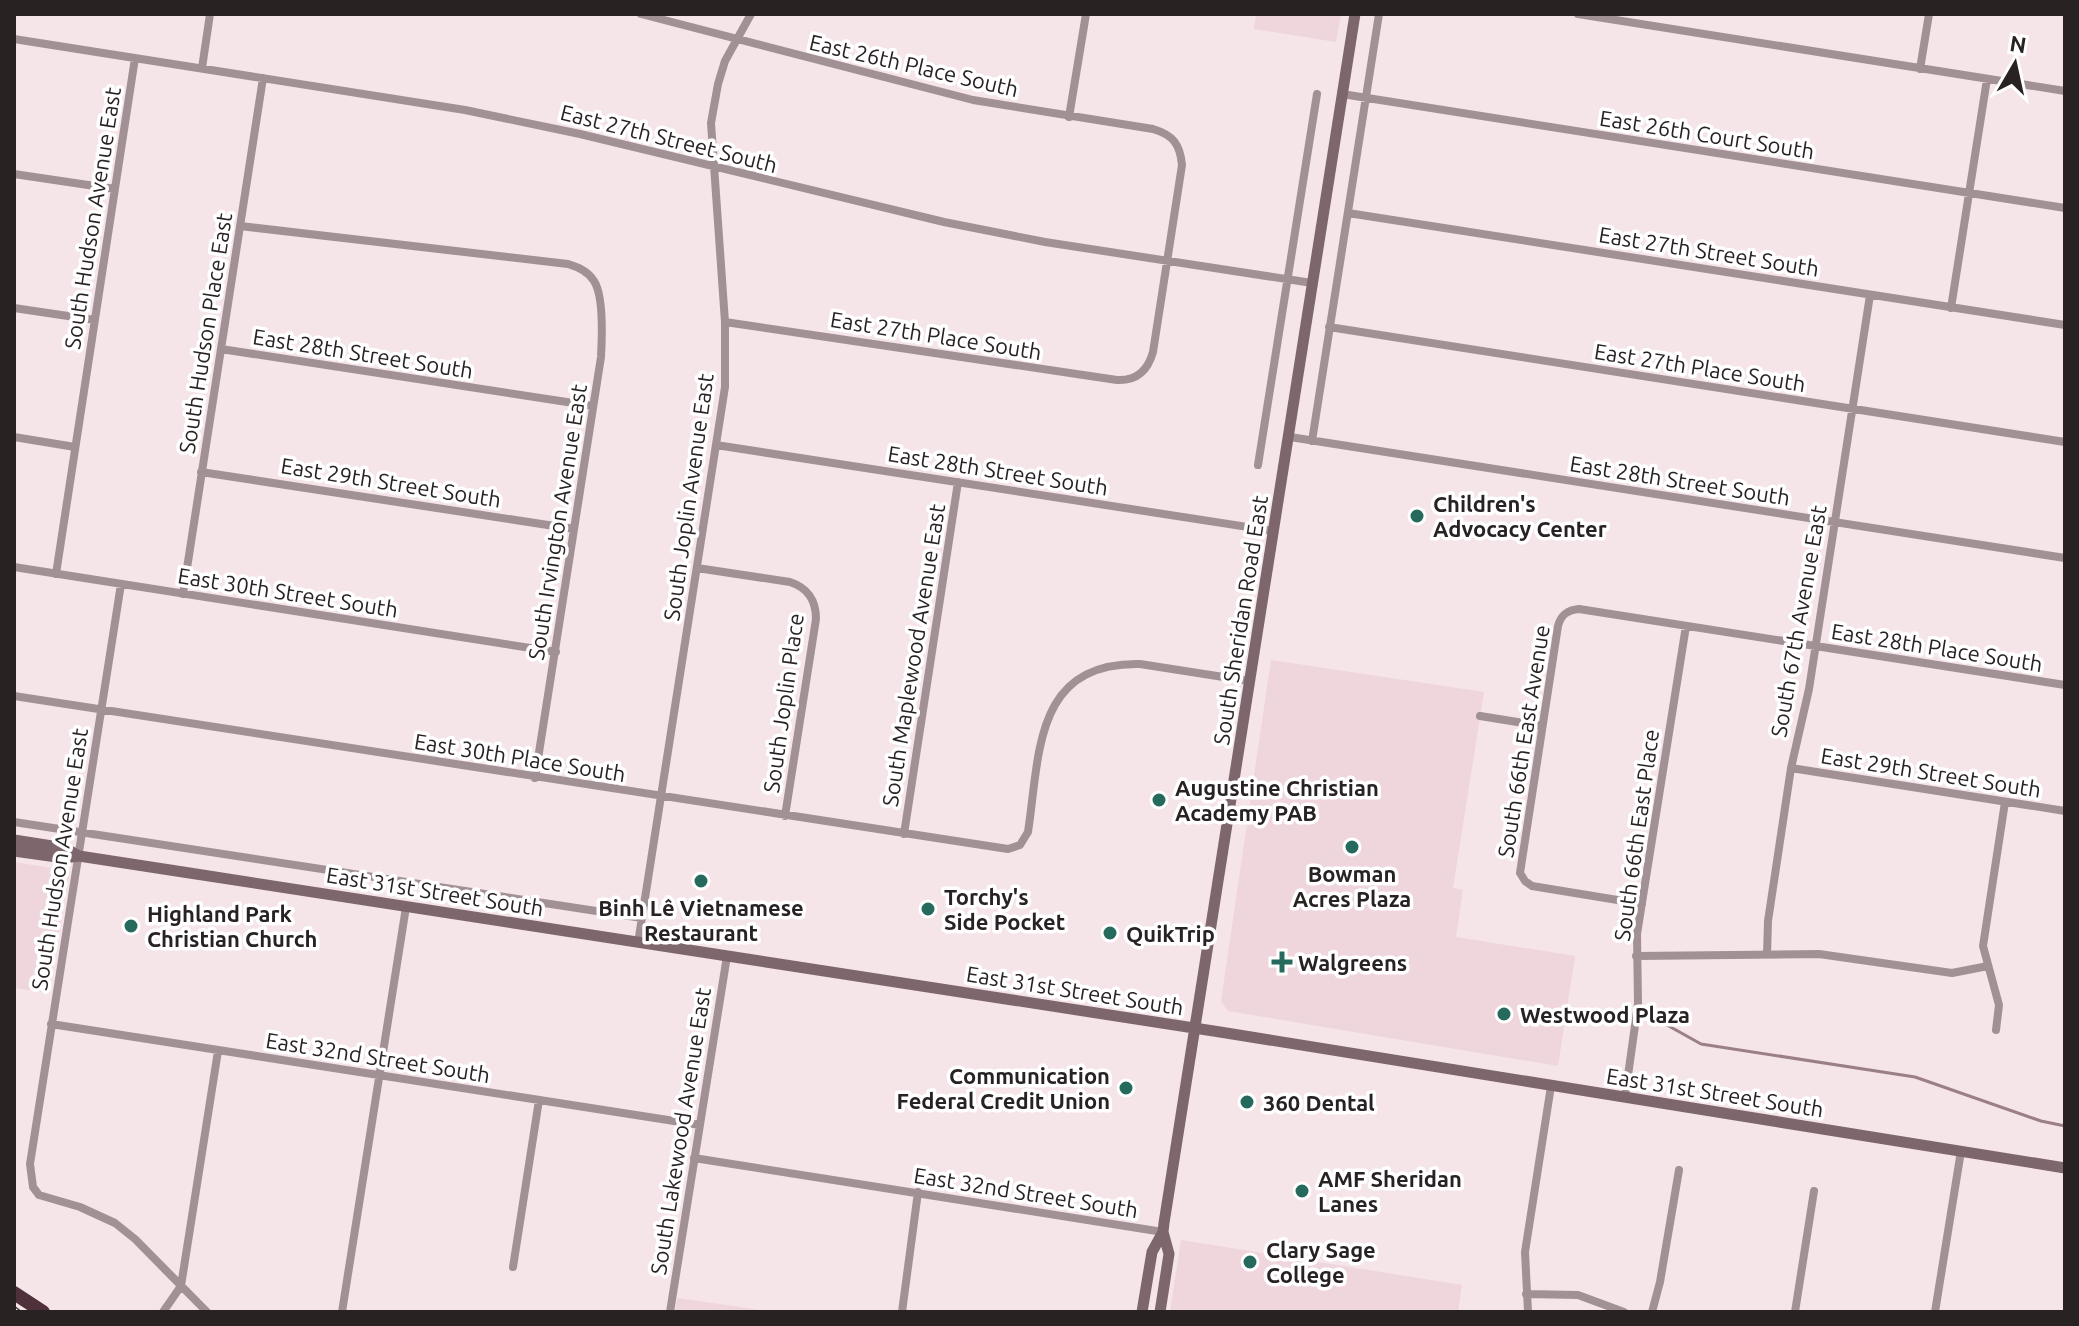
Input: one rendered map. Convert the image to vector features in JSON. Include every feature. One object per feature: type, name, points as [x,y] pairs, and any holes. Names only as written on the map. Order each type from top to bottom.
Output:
[{"type":"highway","points":[[14,1293],[43,1312]]},
{"type":"main road","name":"South Sheridan Road East","points":[[1142,1312],[1152,1252],[1163,1232],[1355,14]]},
{"type":"main road","name":"East 31st Street South","points":[[14,840],[65,848],[79,856]]},
{"type":"main road","name":"East 31st Street South","points":[[14,851],[64,858],[79,856],[727,956],[2065,1168]]},
{"type":"main road","name":"South Sheridan Road East","points":[[1160,1312],[1169,1254],[1163,1232]]},
{"type":"street","points":[[202,68],[210,14]]},
{"type":"street","name":"East 26th Place South","points":[[641,14],[973,100],[1153,129],[1171,137],[1178,144],[1182,165],[1168,260]]},
{"type":"street","name":"South Joplin Avenue East","points":[[638,943],[725,387],[725,322],[711,123],[713,104],[725,61],[751,14]]},
{"type":"street","points":[[1069,117],[1086,14]]},
{"type":"street","points":[[1312,441],[1379,14]]},
{"type":"street","points":[[1578,14],[2065,91]]},
{"type":"street","points":[[1920,69],[1929,14]]},
{"type":"street","name":"East 27th Street South","points":[[14,39],[507,118],[944,222],[1045,242],[1312,283]]},
{"type":"street","name":"South Hudson Avenue East","points":[[56,574],[135,58]]},
{"type":"street","name":"South Hudson Place East","points":[[183,594],[263,78]]},
{"type":"street","points":[[1951,308],[1987,79]]},
{"type":"street","name":"South Sheridan Road East","points":[[1258,465],[1317,94]]},
{"type":"street","name":"East 26th Court South","points":[[1342,94],[2065,208]]},
{"type":"street","points":[[14,174],[115,189]]},
{"type":"street","name":"East 27th Street South","points":[[1348,213],[2065,325]]},
{"type":"street","name":"South Irvington Avenue East","points":[[240,226],[568,264],[588,274],[598,290],[601,357],[535,778]]},
{"type":"street","name":"East 27th Place South","points":[[725,322],[1117,380],[1130,379],[1141,374],[1153,352],[1168,260]]},
{"type":"street","name":"South 67th Avenue East","points":[[1767,954],[1768,921],[1791,768],[1815,646],[1870,295]]},
{"type":"street","points":[[14,308],[95,320]]},
{"type":"street","name":"East 27th Place South","points":[[1329,327],[2065,442]]},
{"type":"street","name":"East 28th Street South","points":[[221,349],[593,406]]},
{"type":"street","points":[[14,437],[75,447]]},
{"type":"street","name":"East 28th Street South","points":[[1290,437],[2065,558]]},
{"type":"street","name":"East 28th Street South","points":[[716,445],[1274,531]]},
{"type":"street","name":"East 29th Street South","points":[[201,472],[574,529]]},
{"type":"street","name":"South Maplewood Avenue East","points":[[904,834],[958,482]]},
{"type":"street","name":"East 30th Street South","points":[[14,567],[556,652]]},
{"type":"street","name":"South Joplin Place","points":[[697,568],[790,582],[804,589],[816,609],[785,816]]},
{"type":"street","name":"South Hudson Avenue East","points":[[121,584],[30,1164],[33,1187],[39,1195],[80,1207],[115,1223],[181,1286]]},
{"type":"street","name":"East 28th Place South","points":[[1566,612],[1579,609],[2065,685]]},
{"type":"street","name":"South 66th East Avenue","points":[[1566,612],[1558,626],[1520,865],[1522,878],[1532,886],[1642,904]]},
{"type":"street","name":"South 66th East Place","points":[[1625,1097],[1638,1004],[1636,956],[1642,904],[1686,626]]},
{"type":"street","name":"East 30th Place South","points":[[14,696],[998,849],[1020,845],[1028,832],[1042,738],[1049,713],[1060,694],[1087,674],[1118,664],[1140,664],[1249,681]]},
{"type":"street","points":[[1480,716],[1542,726]]},
{"type":"street","name":"East 29th Street South","points":[[1791,768],[2065,811]]},
{"type":"street","points":[[1996,1030],[1999,1005],[1983,943],[2005,802]]},
{"type":"street","name":"East 31st Street South","points":[[14,822],[642,918]]},
{"type":"street","points":[[342,1312],[406,907]]},
{"type":"street","points":[[1636,956],[1830,954],[1952,973],[1988,966]]},
{"type":"street","name":"South Lakewood Avenue East","points":[[670,1312],[727,956]]},
{"type":"street","name":"East 32nd Street South","points":[[51,1024],[700,1125]]},
{"type":"street","points":[[163,1312],[181,1286],[218,1051]]},
{"type":"street","points":[[1528,1312],[1525,1252],[1551,1086]]},
{"type":"street","points":[[513,1267],[539,1100]]},
{"type":"street","points":[[1935,1312],[1961,1151]]},
{"type":"street","name":"East 32nd Street South","points":[[694,1158],[1163,1232]]},
{"type":"street","points":[[1652,1312],[1679,1170]]},
{"type":"street","points":[[1795,1312],[1814,1191]]},
{"type":"street","points":[[902,1311],[918,1192]]},
{"type":"street","points":[[181,1286],[207,1312]]},
{"type":"street","points":[[1526,1294],[1578,1295],[1624,1312]]},
{"type":"shaded area","points":[[1256,14],[1341,14],[1336,42],[1254,29]]},
{"type":"shaded area","name":"Bowman Acres Plaza","points":[[1271,660],[1484,692],[1453,888],[1463,890],[1456,937],[1575,956],[1558,1066],[1228,1011],[1221,1001]]},
{"type":"shaded area","points":[[14,862],[70,871],[48,993],[14,988]]},
{"type":"shaded area","name":"Clary Sage College","points":[[1181,1240],[1462,1285],[1458,1312],[1170,1312]]},
{"type":"shaded area","points":[[677,1298],[775,1312],[675,1312]]},
{"type":"waterway","points":[[1649,1015],[1701,1044],[1915,1077],[2041,1121],[2065,1126]]},
{"type":"railway","points":[[14,1309],[18,1312]]},
{"type":"place","name":"Children's Advocacy Center","points":[[1417,516]]},
{"type":"place","name":"Augustine Christian Academy PAB","points":[[1159,800]]},
{"type":"place","name":"Bowman Acres Plaza","points":[[1352,847]]},
{"type":"place","name":"Binh Lê Vietnamese Restaurant","points":[[701,881]]},
{"type":"place","name":"Torchy's Side Pocket","points":[[928,909]]},
{"type":"place","name":"Highland Park Christian Church","points":[[131,926]]},
{"type":"place","name":"QuikTrip","points":[[1110,933]]},
{"type":"place","name":"Walgreens","points":[[1282,962]]},
{"type":"place","name":"Westwood Plaza","points":[[1504,1014]]},
{"type":"place","name":"Communication Federal Credit Union","points":[[1126,1088]]},
{"type":"place","name":"360 Dental","points":[[1247,1102]]},
{"type":"place","name":"AMF Sheridan Lanes","points":[[1302,1191]]},
{"type":"place","name":"Clary Sage College","points":[[1250,1262]]}]
